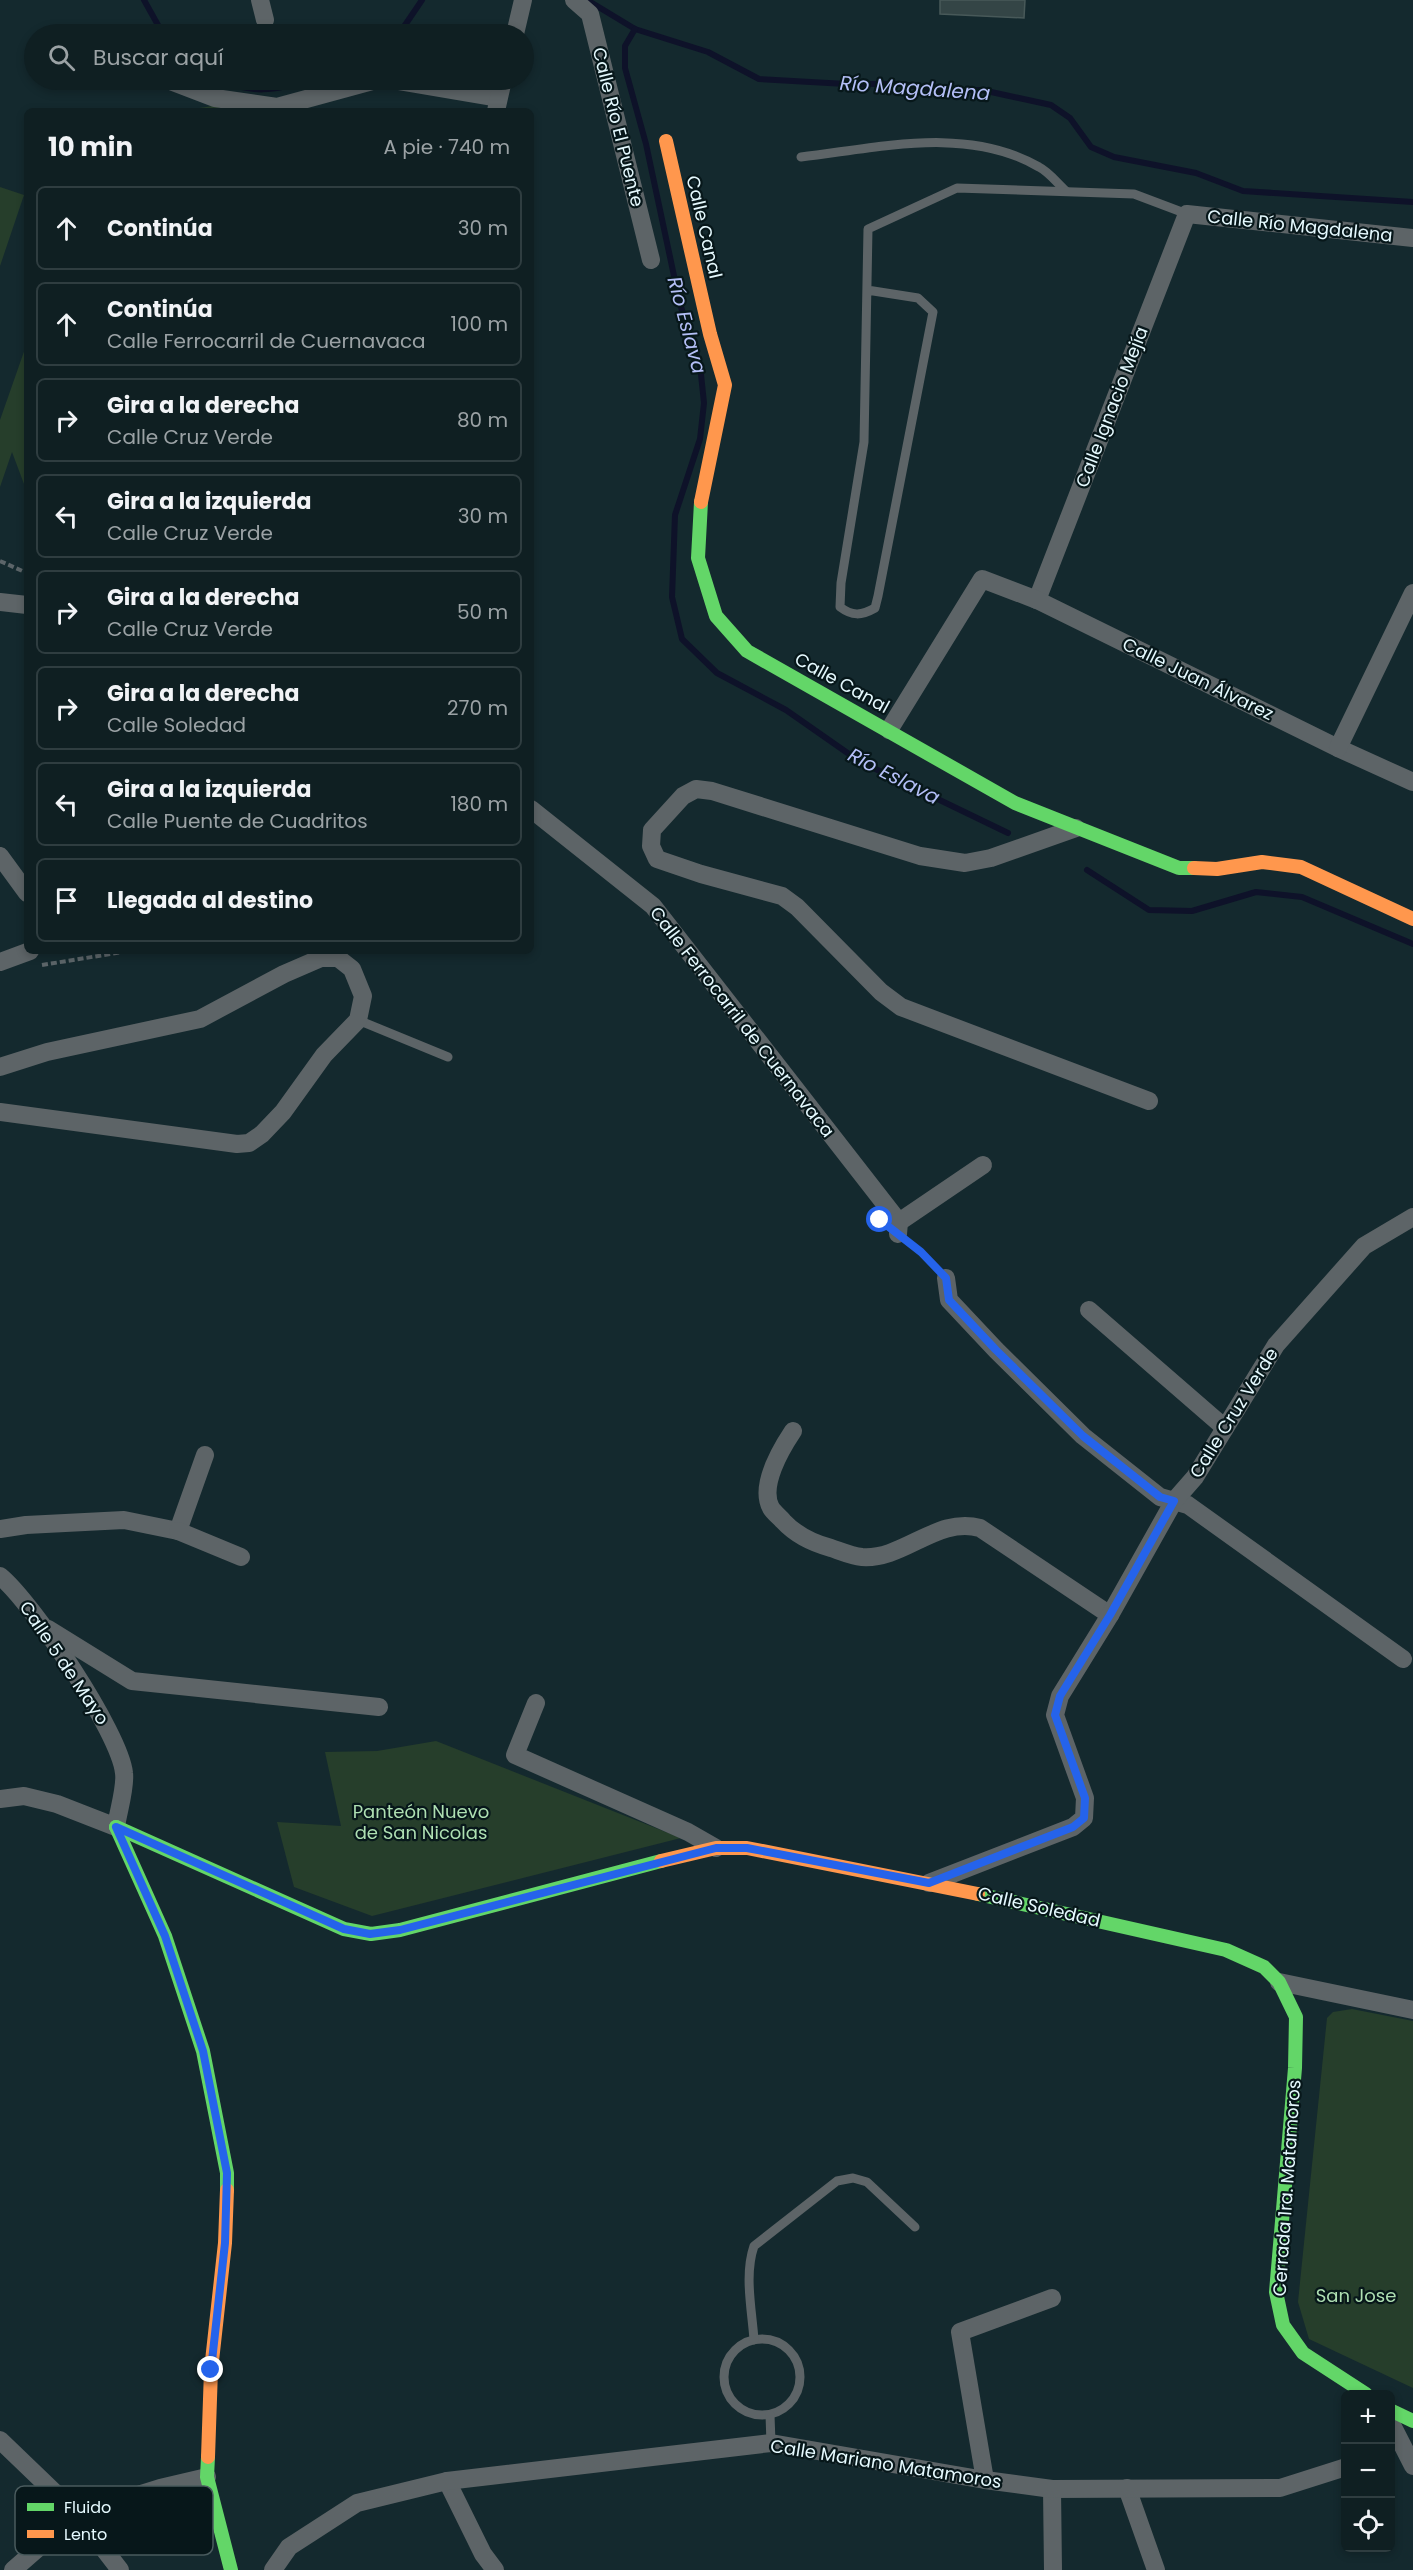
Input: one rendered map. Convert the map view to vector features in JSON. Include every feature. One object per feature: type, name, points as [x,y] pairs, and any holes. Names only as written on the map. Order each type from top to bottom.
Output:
[{"type":"street","points":[[260,0],[265,20]]},
{"type":"street","points":[[518,24],[524,0]]},
{"type":"street","name":"Calle Río El Puente","points":[[574,0],[590,15],[651,260]]},
{"type":"street","points":[[194,90],[215,98],[277,107],[339,90]]},
{"type":"street","points":[[434,90],[497,105],[501,90]]},
{"type":"street","name":"Calle Canal","points":[[666,141],[710,334],[725,385],[701,501],[698,558],[716,616],[747,651],[1016,803],[1076,828],[1179,868],[1217,869],[1262,862],[1301,867],[1413,919]]},
{"type":"street","name":"Calle Río Magdalena","points":[[1187,214],[1413,238]]},
{"type":"street","name":"Calle Ignacio Mejía","points":[[1036,600],[1187,214]]},
{"type":"street","name":"Calle Juan Álvarez","points":[[889,730],[982,579],[1036,600],[1338,748],[1413,782]]},
{"type":"street","points":[[1338,748],[1413,592]]},
{"type":"street","points":[[0,602],[24,605]]},
{"type":"street","points":[[1076,828],[991,858],[965,863],[920,856],[712,791],[696,789],[683,796],[652,830],[651,846],[657,859],[701,874],[782,896],[798,907],[881,992],[901,1007],[1149,1101]]},
{"type":"street","name":"Calle Ferrocarril de Cuernavaca","points":[[534,811],[653,906],[898,1228]]},
{"type":"street","points":[[0,856],[24,889]]},
{"type":"street","points":[[0,962],[35,958]]},
{"type":"street","points":[[0,1067],[47,1052],[200,1019],[284,974],[321,958],[338,958],[352,969],[363,996],[358,1020],[324,1055],[283,1112],[262,1134],[249,1143],[237,1144],[0,1112]]},
{"type":"street","points":[[898,1228],[983,1165]]},
{"type":"street","name":"Calle Cruz Verde","points":[[929,1883],[1073,1827],[1084,1818],[1085,1798],[1055,1715],[1060,1696],[1110,1615],[1174,1501],[1195,1477],[1276,1345],[1364,1246],[1413,1217]]},
{"type":"street","points":[[946,1278],[949,1300],[1083,1436],[1160,1497],[1188,1505],[1403,1659]]},
{"type":"street","points":[[1089,1310],[1225,1428]]},
{"type":"street","points":[[792,1431],[778,1454],[768,1485],[770,1507],[794,1533],[824,1546],[862,1557],[891,1552],[955,1525],[980,1528],[1110,1615]]},
{"type":"street","points":[[178,1531],[205,1455]]},
{"type":"street","points":[[0,1529],[26,1525],[124,1520],[178,1531],[241,1557]]},
{"type":"street","name":"Calle 5 de Mayo","points":[[0,1576],[44,1626],[107,1726],[124,1773],[116,1827]]},
{"type":"street","points":[[44,1626],[132,1681],[379,1707]]},
{"type":"street","points":[[536,1703],[516,1755],[688,1832],[716,1848]]},
{"type":"street","name":"Calle Soledad","points":[[0,1799],[24,1796],[57,1804],[116,1827],[344,1929],[370,1934],[400,1930],[716,1848],[747,1848],[929,1883],[1227,1950],[1264,1967],[1279,1982]]},
{"type":"street","points":[[116,1827],[165,1936],[203,2051],[227,2173],[225,2243],[211,2370],[207,2477],[209,2486]]},
{"type":"street","points":[[1279,1982],[1413,2010]]},
{"type":"street","name":"Cerrada 1ra. Matamoros","points":[[1279,1982],[1296,2018],[1295,2068],[1276,2292],[1283,2325],[1303,2354],[1359,2390]]},
{"type":"street","points":[[985,2480],[960,2332],[1052,2298]]},
{"type":"street","points":[[1395,2412],[1413,2421]]},
{"type":"street","points":[[0,2440],[48,2486]]},
{"type":"street","name":"Calle Mariano Matamoros","points":[[273,2570],[289,2547],[357,2503],[447,2481],[771,2443],[985,2480],[1052,2489],[1280,2488],[1341,2469]]},
{"type":"street","points":[[1398,2451],[1413,2466]]},
{"type":"street","points":[[169,2486],[207,2477]]},
{"type":"street","points":[[447,2481],[483,2554],[495,2570]]},
{"type":"street","points":[[1127,2488],[1156,2570]]},
{"type":"street","points":[[1052,2489],[1053,2570]]},
{"type":"street","points":[[213,2500],[231,2570]]},
{"type":"street","points":[[13,2570],[30,2555]]},
{"type":"street","points":[[108,2555],[120,2570]]},
{"type":"lane","points":[[801,157],[926,143],[961,143],[995,149],[1040,167],[1066,191]]},
{"type":"lane","points":[[867,290],[918,298],[933,312],[878,596],[875,608],[863,615],[848,614],[840,607],[841,583],[864,442],[868,229],[957,188],[1134,194],[1187,214]]},
{"type":"lane","points":[[358,1020],[448,1057]]},
{"type":"lane","points":[[754,2340],[750,2280],[750,2259],[754,2247],[837,2181],[853,2178],[867,2182],[915,2227]]},
{"type":"lane","points":[[767,2339],[780,2344],[790,2352],[797,2363],[800,2376],[798,2389],[792,2401],[782,2410],[770,2415],[756,2415],[744,2411],[733,2403],[724,2385],[725,2365],[731,2354],[741,2345],[754,2340],[767,2339]]},
{"type":"lane","points":[[770,2415],[771,2443]]},
{"type":"path","points":[[0,561],[24,572]]},
{"type":"path","points":[[35,958],[89,954]]},
{"type":"path","points":[[898,1228],[946,1278]]},
{"type":"green space","points":[[213,106],[223,108],[199,108]]},
{"type":"green space","points":[[0,187],[24,195],[0,266]]},
{"type":"green space","points":[[24,352],[24,484],[12,452],[0,487],[0,420]]},
{"type":"green space","name":"Panteón Nuevo de San Nicolas","points":[[436,1741],[681,1838],[372,1916],[294,1887],[277,1822],[341,1826],[325,1752],[377,1751]]},
{"type":"green space","name":"San Jose","points":[[1352,2009],[1413,2021],[1413,2388],[1309,2339],[1298,2302],[1327,2018],[1333,2012]]},
{"type":"building","points":[[940,0],[1025,0],[1024,18],[940,14]]},
{"type":"waterway","name":"Río Magdalena","points":[[144,0],[157,24]]},
{"type":"waterway","name":"Río Magdalena","points":[[406,24],[422,0]]},
{"type":"waterway","name":"Río Magdalena","points":[[587,0],[635,29],[708,52],[759,79],[846,84],[901,84],[938,90],[982,90],[1051,105],[1070,118],[1091,147],[1114,157],[1196,173],[1243,191],[1413,202]]},
{"type":"waterway","name":"Río Eslava","points":[[635,29],[625,46],[625,68],[646,144],[680,304],[700,365],[704,403],[700,439],[675,515],[672,597],[682,639],[717,673],[786,710],[859,761],[1008,833]]},
{"type":"waterway","name":"Río Eslava","points":[[1087,870],[1149,910],[1192,911],[1256,892],[1302,897],[1413,944]]},
{"type":"traffic: fast","points":[[701,502],[698,558],[716,616],[747,651],[1015,803],[1179,868],[1194,868]]},
{"type":"traffic: fast","points":[[116,1827],[344,1929],[371,1934],[400,1930],[661,1861]]},
{"type":"traffic: fast","points":[[116,1827],[165,1936],[203,2051],[227,2173],[227,2190]]},
{"type":"traffic: fast","points":[[978,1894],[1226,1950],[1264,1967],[1279,1982],[1296,2017],[1295,2068],[1276,2292],[1283,2325],[1303,2353],[1360,2390]]},
{"type":"traffic: fast","points":[[1395,2412],[1413,2421]]},
{"type":"traffic: fast","points":[[208,2457],[207,2477],[209,2486]]},
{"type":"traffic: fast","points":[[213,2500],[231,2570]]},
{"type":"traffic: slow","points":[[666,141],[710,334],[725,385],[701,502]]},
{"type":"traffic: slow","points":[[1194,868],[1217,869],[1262,862],[1301,867],[1413,919]]},
{"type":"traffic: slow","points":[[661,1861],[716,1848],[747,1848],[978,1894]]},
{"type":"traffic: slow","points":[[208,2457],[211,2370],[225,2243],[227,2190]]},
{"type":"route","points":[[211,2370],[225,2243],[227,2173],[203,2051],[165,1936],[116,1827],[344,1929],[370,1934],[400,1930],[716,1848],[747,1848],[929,1883],[1073,1827],[1084,1818],[1085,1798],[1055,1715],[1060,1696],[1110,1615],[1174,1501],[1160,1497],[1083,1436],[949,1300],[946,1278],[921,1252],[880,1220]]}]
